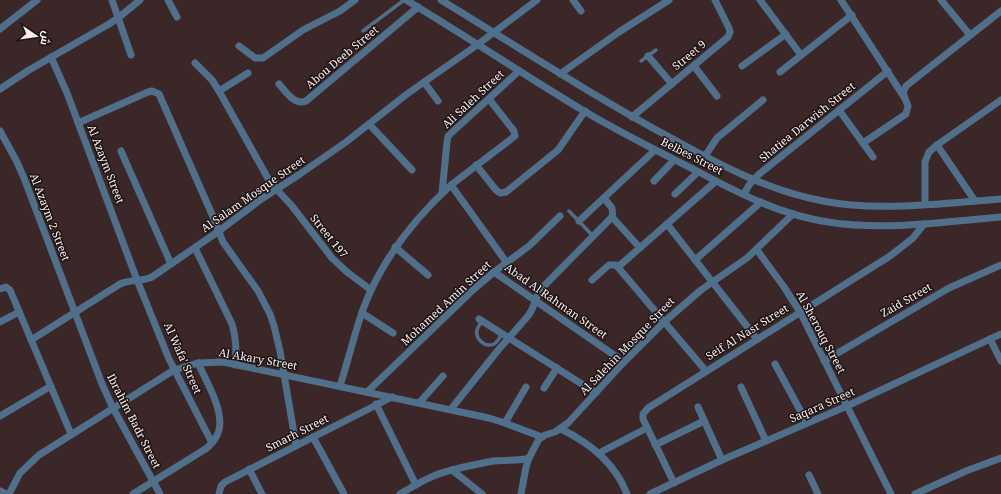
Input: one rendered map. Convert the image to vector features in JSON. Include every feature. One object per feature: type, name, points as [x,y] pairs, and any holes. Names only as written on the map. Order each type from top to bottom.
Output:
[{"type":"street","points":[[0,28],[37,0]]},
{"type":"street","points":[[112,0],[131,55]]},
{"type":"street","points":[[0,89],[12,80],[118,18],[140,0]]},
{"type":"street","points":[[168,0],[177,17]]},
{"type":"street","points":[[239,46],[255,58],[263,58],[302,30],[340,11],[355,0]]},
{"type":"street","name":"Belbes Street","points":[[405,0],[585,111],[654,150],[761,202],[793,214],[826,222],[852,226],[884,227],[1001,217]]},
{"type":"street","name":"Belbes Street","points":[[441,0],[560,74],[632,116],[705,156],[753,179],[788,193],[825,202],[875,206],[1001,199]]},
{"type":"street","name":"Al Salam Mosque Street","points":[[31,340],[125,281],[142,280],[152,277],[219,231],[252,205],[300,174],[369,124],[400,99],[477,45],[537,0]]},
{"type":"street","points":[[573,0],[581,11]]},
{"type":"street","points":[[560,74],[619,32],[669,0]]},
{"type":"street","name":"Street 9","points":[[632,116],[728,37],[730,34],[729,28],[715,0]]},
{"type":"street","points":[[760,0],[801,55]]},
{"type":"street","points":[[841,0],[888,71],[908,106],[906,114],[863,143]]},
{"type":"street","points":[[941,0],[970,35]]},
{"type":"street","name":"Abou Deeb Street","points":[[279,84],[297,102],[306,101],[418,7]]},
{"type":"street","points":[[904,97],[903,93],[906,86],[1001,11]]},
{"type":"street","points":[[780,72],[852,16]]},
{"type":"street","points":[[742,66],[786,34]]},
{"type":"street","points":[[648,56],[672,84]]},
{"type":"street","name":"Al Azaym Street","points":[[51,58],[65,88],[137,280]]},
{"type":"street","name":"Street 197","points":[[196,64],[212,80],[219,91],[265,175],[292,206],[332,258],[347,272],[371,290]]},
{"type":"street","points":[[694,66],[717,96]]},
{"type":"street","name":"Ali Saleh Street","points":[[442,194],[448,136],[520,71]]},
{"type":"street","name":"Shatiea Darwish Street","points":[[744,194],[753,179],[888,71]]},
{"type":"street","points":[[219,91],[248,73]]},
{"type":"street","points":[[424,82],[438,100]]},
{"type":"street","points":[[78,123],[148,92],[156,92],[159,94],[226,247],[258,291],[270,314],[278,339],[296,445]]},
{"type":"street","points":[[340,386],[362,313],[371,290],[396,247],[408,230],[451,185],[514,137],[514,131],[489,99]]},
{"type":"street","points":[[705,156],[717,138],[763,100]]},
{"type":"street","points":[[926,204],[925,162],[929,152],[1001,100]]},
{"type":"street","points":[[839,110],[873,156]]},
{"type":"street","points":[[476,165],[496,190],[500,193],[506,192],[558,150],[585,111]]},
{"type":"street","points":[[369,124],[412,170]]},
{"type":"street","name":"Al Azaym 2 Street","points":[[0,131],[24,178],[74,312]]},
{"type":"street","points":[[937,145],[975,201]]},
{"type":"street","points":[[579,221],[654,150]]},
{"type":"street","points":[[121,151],[171,264]]},
{"type":"street","points":[[654,181],[674,160]]},
{"type":"street","points":[[675,194],[698,172]]},
{"type":"street","points":[[618,268],[716,181]]},
{"type":"street","points":[[451,185],[507,263]]},
{"type":"street","points":[[604,198],[612,208],[612,216],[640,248]]},
{"type":"street","points":[[695,260],[761,202]]},
{"type":"street","name":"Al Salehin Mosque Street","points":[[542,437],[561,429],[664,322],[712,282],[737,266],[757,250],[793,214]]},
{"type":"street","name":"Mohamed Amin Street","points":[[367,392],[474,289],[536,240],[560,216]]},
{"type":"street","points":[[451,409],[499,349],[519,328],[530,313],[541,288],[612,216]]},
{"type":"street","points":[[666,224],[757,339]]},
{"type":"street","name":"Seif Al Nasr Street","points":[[674,483],[643,419],[645,411],[890,256],[913,238],[924,224]]},
{"type":"street","points":[[396,247],[428,275]]},
{"type":"street","points":[[195,248],[232,324],[236,337],[237,351],[235,365]]},
{"type":"street","name":"Al Sherouq Street","points":[[757,250],[800,312],[891,494]]},
{"type":"street","points":[[592,280],[609,265],[616,265],[706,371]]},
{"type":"street","name":"Zaid Street","points":[[824,361],[949,288],[1001,265]]},
{"type":"street","name":"Abad Al Rahman Street","points":[[494,272],[624,362]]},
{"type":"street","name":"Al Wafa' Street","points":[[137,280],[174,370],[212,443]]},
{"type":"street","points":[[0,289],[4,287],[9,288],[72,434]]},
{"type":"street","points":[[0,322],[19,312]]},
{"type":"street","name":"Ibrahim Badr Street","points":[[74,312],[113,408],[160,494]]},
{"type":"street","points":[[362,313],[393,334]]},
{"type":"street","points":[[481,320],[596,393]]},
{"type":"street","name":"Saqara Street","points":[[650,494],[722,460],[847,406],[1001,334]]},
{"type":"street","points":[[990,339],[1001,361]]},
{"type":"street","name":"Al Akary Street","points":[[7,494],[20,473],[32,460],[174,370],[198,363],[223,362],[451,409],[505,422],[542,437]]},
{"type":"street","points":[[133,494],[207,448],[216,438],[219,430],[219,412],[198,363]]},
{"type":"street","points":[[776,364],[807,423]]},
{"type":"street","points":[[544,388],[557,368]]},
{"type":"street","points":[[419,403],[443,376]]},
{"type":"street","points":[[0,416],[51,386]]},
{"type":"street","points":[[505,422],[526,387]]},
{"type":"street","points":[[741,387],[766,441]]},
{"type":"street","name":"Smarh Street","points":[[220,494],[222,483],[392,397]]},
{"type":"street","points":[[376,404],[416,486]]},
{"type":"street","points":[[698,407],[722,460]]},
{"type":"street","points":[[656,445],[704,421]]},
{"type":"street","points":[[599,453],[647,428]]},
{"type":"street","points":[[561,429],[587,443],[599,453],[618,476],[627,494]]},
{"type":"street","points":[[313,437],[344,494]]},
{"type":"street","points":[[521,494],[529,458],[537,442],[542,437]]},
{"type":"street","points":[[400,494],[429,478],[452,470],[493,461],[508,459],[525,460],[529,458]]},
{"type":"street","points":[[915,494],[966,471],[1001,458]]},
{"type":"street","points":[[249,470],[262,494]]},
{"type":"street","points":[[452,470],[482,494]]},
{"type":"street","points":[[810,475],[818,494]]},
{"type":"street","points":[[0,490],[7,494]]},
{"type":"lane","points":[[363,31],[405,0]]},
{"type":"lane","points":[[641,61],[656,50]]},
{"type":"lane","points":[[569,211],[593,236]]},
{"type":"lane","points":[[481,320],[476,332],[482,343],[486,345],[494,344],[502,333]]}]
